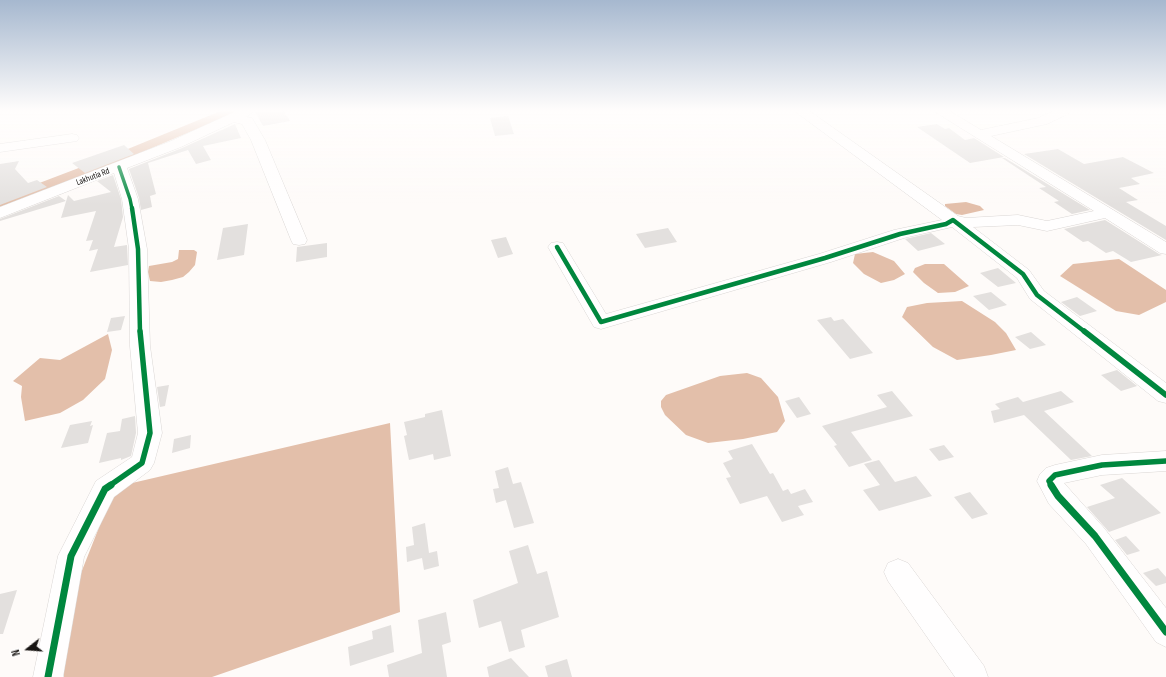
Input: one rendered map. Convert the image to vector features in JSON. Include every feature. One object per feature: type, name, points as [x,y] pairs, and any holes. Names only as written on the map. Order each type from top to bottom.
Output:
[{"type":"street","points":[[0,148],[46,142]]},
{"type":"street","name":"Lakhutia Rd","points":[[0,213],[181,142]]},
{"type":"street","points":[[259,142],[299,240]]},
{"type":"street","points":[[843,142],[953,220],[1023,274],[1037,295],[1166,395]]},
{"type":"street","points":[[990,142],[1166,249]]},
{"type":"street","points":[[48,677],[71,556],[105,489],[142,463],[150,432],[140,346],[138,249],[130,199],[119,167]]},
{"type":"street","points":[[558,247],[601,322],[825,258],[900,234],[946,224],[953,220],[966,223],[1018,220],[1047,226],[1108,213]]},
{"type":"street","points":[[1166,461],[1102,465],[1056,475],[1049,481],[1058,496],[1095,536],[1166,632]]},
{"type":"street","points":[[898,572],[973,677]]},
{"type":"shaded area","points":[[966,202],[980,206],[984,210],[962,215],[956,214],[945,206],[945,204]]},
{"type":"shaded area","points":[[179,250],[194,250],[197,252],[195,265],[189,272],[183,277],[172,280],[161,282],[150,281],[148,272],[149,266],[172,262],[178,259]]},
{"type":"shaded area","points":[[873,252],[894,261],[905,274],[894,280],[881,283],[864,274],[853,263],[855,254]]},
{"type":"shaded area","points":[[1119,259],[1166,290],[1166,302],[1139,315],[1116,311],[1060,276],[1073,264]]},
{"type":"shaded area","points":[[925,264],[944,264],[969,286],[955,292],[938,293],[924,283],[913,272],[915,268]]},
{"type":"shaded area","points":[[962,301],[995,322],[1006,333],[1016,350],[957,360],[933,347],[902,317],[907,307],[927,303]]},
{"type":"shaded area","points":[[108,334],[112,350],[105,379],[83,400],[60,413],[25,421],[21,397],[22,386],[13,381],[40,358],[60,360]]},
{"type":"shaded area","points":[[747,373],[761,378],[778,397],[785,421],[777,432],[743,439],[708,443],[686,435],[665,415],[661,407],[661,401],[666,395],[720,376]]},
{"type":"shaded area","points":[[390,423],[400,612],[212,677],[64,677],[62,621],[115,487]]},
{"type":"building","points":[[196,142],[224,142],[203,146],[211,160],[196,164],[188,150],[148,163],[156,194],[150,196],[152,207],[141,210],[139,198],[129,169]]},
{"type":"building","points":[[938,142],[980,142],[1004,157],[970,163]]},
{"type":"building","points":[[124,145],[134,154],[85,173],[72,163]]},
{"type":"building","points":[[1058,149],[1084,164],[1123,157],[1154,173],[1131,178],[1140,184],[1119,188],[1138,200],[1126,202],[1166,226],[1166,240],[1024,154]]},
{"type":"building","points":[[1002,158],[1005,158],[1090,210],[1072,214],[1054,202],[1059,201],[1039,188],[1046,187]]},
{"type":"building","points":[[19,161],[15,169],[28,183],[37,180],[47,187],[0,205],[0,164]]},
{"type":"building","points":[[113,175],[121,199],[123,217],[114,247],[127,245],[128,265],[90,272],[98,249],[89,251],[93,240],[86,241],[96,211],[61,218],[68,195],[74,201],[111,192],[97,181]]},
{"type":"building","points":[[59,196],[66,201],[0,221],[0,219]]},
{"type":"building","points":[[1105,220],[1162,255],[1131,262],[1113,251],[1106,253],[1088,241],[1083,242],[1064,229]]},
{"type":"building","points":[[248,224],[244,255],[217,260],[223,228]]},
{"type":"building","points":[[668,228],[677,242],[645,248],[636,234]]},
{"type":"building","points":[[931,233],[945,244],[918,251],[905,239]]},
{"type":"building","points":[[506,237],[513,254],[498,258],[491,240]]},
{"type":"building","points":[[327,243],[327,257],[296,262],[297,247]]},
{"type":"building","points":[[998,268],[1016,283],[998,287],[980,273]]},
{"type":"building","points":[[991,292],[1007,305],[989,310],[973,296]]},
{"type":"building","points":[[1077,297],[1097,311],[1080,316],[1061,302]]},
{"type":"building","points":[[125,316],[121,330],[107,332],[111,318]]},
{"type":"building","points":[[831,317],[834,321],[843,319],[873,353],[850,359],[817,320]]},
{"type":"building","points":[[1031,332],[1046,345],[1030,349],[1015,337]]},
{"type":"building","points":[[1117,370],[1137,386],[1121,391],[1101,375]]},
{"type":"building","points":[[169,385],[165,406],[160,407],[157,387]]},
{"type":"building","points":[[892,391],[913,416],[851,432],[872,460],[849,467],[834,446],[837,445],[822,426],[887,407],[877,395]]},
{"type":"building","points":[[1061,391],[1074,402],[1044,411],[1092,456],[1071,460],[1024,415],[994,423],[991,411],[1000,409],[995,404],[1018,397],[1023,402]]},
{"type":"building","points":[[799,397],[811,414],[797,418],[785,401]]},
{"type":"building","points":[[442,410],[451,456],[434,460],[433,454],[409,460],[404,436],[407,435],[404,422],[425,417],[425,414]]},
{"type":"building","points":[[135,416],[136,433],[131,456],[121,460],[121,458],[99,463],[107,433],[120,431],[122,419]]},
{"type":"building","points":[[92,421],[90,426],[93,425],[88,443],[61,448],[70,425]]},
{"type":"building","points":[[191,435],[190,448],[172,453],[174,439]]},
{"type":"building","points":[[752,444],[770,474],[773,473],[783,491],[788,489],[791,494],[805,489],[813,502],[798,506],[804,515],[782,522],[767,496],[740,504],[726,478],[731,477],[723,463],[733,459],[728,451]]},
{"type":"building","points":[[944,445],[954,457],[939,461],[929,449]]},
{"type":"building","points":[[879,460],[895,482],[916,476],[932,496],[879,511],[863,490],[880,485],[864,464]]},
{"type":"building","points":[[508,467],[513,484],[521,482],[534,523],[514,528],[506,500],[496,503],[493,489],[499,488],[495,471]]},
{"type":"building","points":[[1122,478],[1161,513],[1109,532],[1087,507],[1115,498],[1100,485]]},
{"type":"building","points":[[970,492],[988,514],[972,519],[954,497]]},
{"type":"building","points":[[425,523],[429,553],[437,551],[439,566],[424,570],[422,558],[407,562],[406,547],[414,545],[412,527]]},
{"type":"building","points":[[1126,536],[1140,551],[1127,555],[1115,540]]},
{"type":"building","points":[[528,545],[537,574],[547,571],[559,617],[521,630],[525,647],[509,652],[501,621],[479,628],[473,600],[518,583],[509,551]]},
{"type":"building","points":[[1158,568],[1166,577],[1166,583],[1156,586],[1143,573]]},
{"type":"building","points":[[17,590],[3,634],[0,634],[0,594]]},
{"type":"building","points":[[446,612],[451,642],[442,645],[447,677],[389,677],[387,665],[422,653],[418,620]]},
{"type":"building","points":[[391,625],[394,652],[350,666],[348,647],[373,639],[372,631]]},
{"type":"building","points":[[511,658],[529,677],[489,677],[487,667]]},
{"type":"building","points":[[567,659],[572,677],[548,677],[545,666]]},
{"type":"waterway","points":[[0,203],[157,142]]},
{"type":"cycle path","points":[[48,677],[71,556],[105,489],[142,463],[150,433],[140,346],[138,249],[130,199],[119,167]]},
{"type":"cycle path","points":[[557,247],[601,322],[825,258],[900,234],[946,224],[953,220],[1023,274],[1037,295],[1166,395]]},
{"type":"cycle path","points":[[1166,461],[1102,465],[1055,475],[1049,481],[1058,496],[1095,536],[1166,632]]}]
